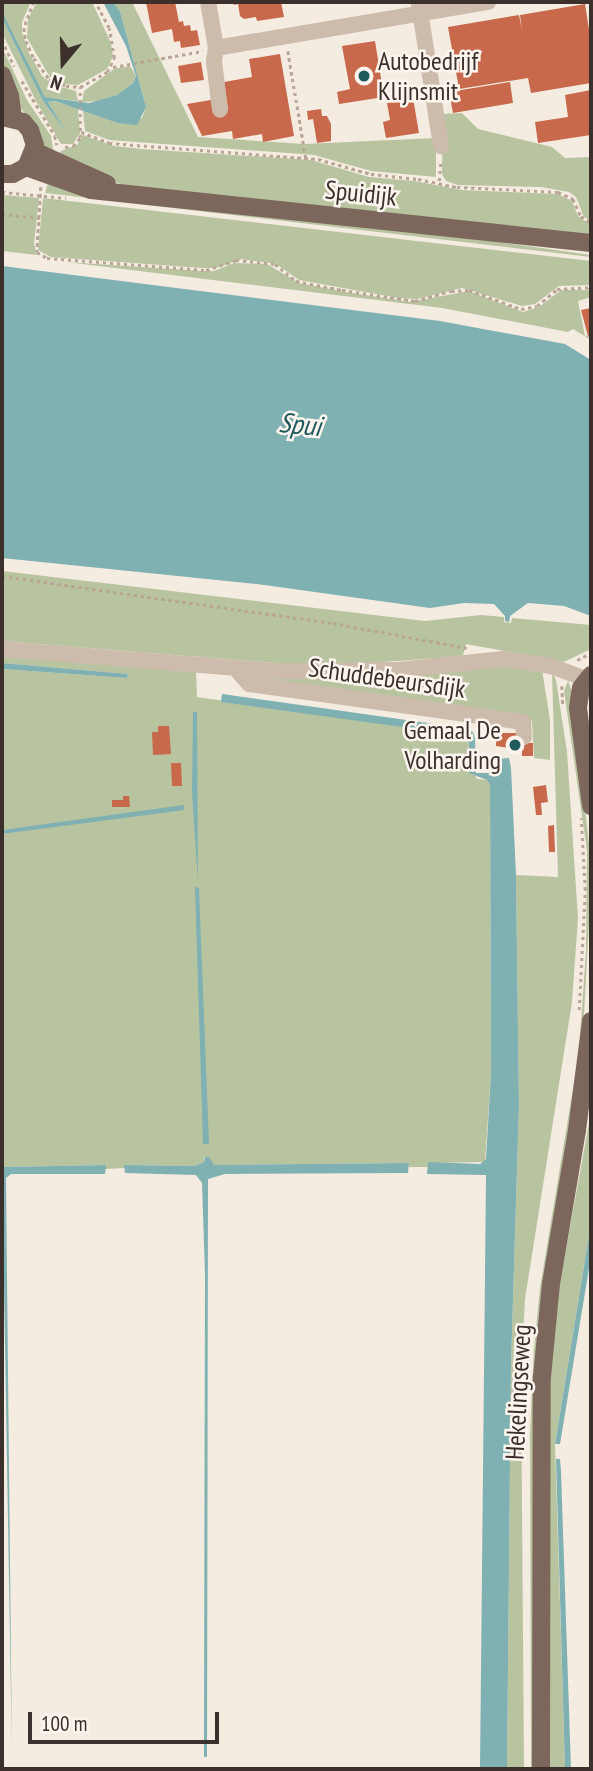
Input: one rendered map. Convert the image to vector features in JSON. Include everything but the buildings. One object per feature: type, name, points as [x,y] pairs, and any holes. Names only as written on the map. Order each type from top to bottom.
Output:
[{"type":"main road","points":[[2,75],[10,96],[7,117],[30,130],[30,159],[13,174],[2,174]]},
{"type":"main road","name":"Spuidijk","points":[[30,159],[91,190],[591,243]]},
{"type":"main road","points":[[590,679],[579,696],[578,708],[591,806]]},
{"type":"main road","name":"Hekelingseweg","points":[[541,1769],[542,1377],[551,1284],[577,1130],[591,1021]]},
{"type":"street","points":[[208,2],[216,48],[214,61],[220,110]]},
{"type":"street","points":[[216,48],[419,7],[488,2]]},
{"type":"street","points":[[419,7],[441,146]]},
{"type":"street","name":"Schuddebeursdijk","points":[[2,649],[236,669],[349,672],[503,659],[551,666],[590,679]]},
{"type":"street","name":"Schuddebeursdijk","points":[[236,669],[249,684],[523,722],[524,737]]},
{"type":"path","points":[[34,2],[24,27],[26,41],[49,79],[66,86],[80,87],[98,79],[112,67],[216,48]]},
{"type":"path","points":[[95,2],[112,39],[115,54],[112,67]]},
{"type":"path","points":[[285,36],[306,158]]},
{"type":"path","points":[[2,40],[28,92],[55,136],[58,148],[73,146],[81,132],[80,87]]},
{"type":"path","points":[[81,132],[116,144],[306,158],[371,174],[462,187],[562,193],[573,199],[581,216],[591,223]]},
{"type":"path","points":[[438,182],[441,146]]},
{"type":"path","points":[[2,192],[39,195],[41,218],[37,252],[52,259],[206,270],[236,260],[275,264],[296,281],[342,290],[415,301],[451,291],[469,290],[521,309],[537,306],[557,289],[591,287]]},
{"type":"path","points":[[2,214],[41,218]]},
{"type":"path","points":[[2,576],[333,623],[466,648],[483,661]]},
{"type":"green space","points":[[2,2],[31,2],[22,22],[22,32],[29,53],[42,76],[54,85],[76,91],[78,101],[45,97],[4,17]]},
{"type":"green space","points":[[37,2],[92,2],[111,43],[113,56],[107,69],[78,85],[64,84],[50,77],[27,38],[28,19]]},
{"type":"green space","points":[[113,2],[132,2],[198,137],[304,144],[436,138],[436,177],[371,171],[314,155],[109,140],[85,131],[83,111],[117,123],[142,118],[146,107],[120,11]]},
{"type":"green space","points":[[2,18],[43,101],[67,133],[48,102],[54,101],[78,109],[80,133],[73,144],[61,144],[37,103],[2,33]]},
{"type":"green space","points":[[2,47],[27,100],[51,136],[54,154],[44,147],[34,126],[17,103],[2,65]]},
{"type":"green space","points":[[130,66],[136,76],[133,83],[117,95],[98,101],[82,102],[84,91],[114,69]]},
{"type":"green space","points":[[462,113],[478,129],[552,147],[565,158],[591,157],[591,221],[584,217],[576,197],[569,192],[541,187],[458,185],[446,181],[442,174],[443,114]]},
{"type":"green space","points":[[83,135],[114,146],[311,160],[369,177],[414,181],[462,190],[558,194],[572,201],[578,216],[591,225],[591,236],[134,187],[109,181],[59,156],[61,151],[77,145]]},
{"type":"green space","points":[[49,179],[591,255],[591,257],[45,193]]},
{"type":"green space","points":[[2,195],[39,198],[34,244],[37,255],[2,251]]},
{"type":"green space","points":[[43,198],[591,261],[591,285],[559,286],[535,304],[522,306],[462,288],[417,299],[398,298],[299,280],[276,264],[241,259],[216,268],[202,268],[51,257],[38,250]]},
{"type":"green space","points":[[66,262],[201,271],[214,271],[234,263],[267,264],[299,283],[346,292],[410,302],[469,291],[523,312],[539,307],[561,290],[591,290],[591,297],[578,301],[585,336],[591,335],[591,340],[573,329],[568,332],[442,308]]},
{"type":"green space","points":[[2,571],[425,621],[481,615],[504,617],[504,622],[511,623],[512,618],[591,625],[591,649],[564,662],[466,644],[463,655],[452,657],[355,664],[288,664],[2,641]]},
{"type":"green space","points":[[2,653],[196,670],[197,697],[466,736],[469,741],[468,760],[477,779],[487,780],[490,785],[491,1073],[485,1162],[428,1163],[428,1167],[409,1167],[409,1163],[214,1165],[204,1157],[204,1162],[195,1166],[125,1165],[125,1168],[105,1169],[105,1165],[2,1167],[2,834],[184,807],[2,830],[2,669],[127,678],[128,674],[2,663]]},
{"type":"green space","points":[[505,667],[542,669],[550,720],[550,760],[534,758],[532,720],[270,686],[252,677]]},
{"type":"green space","points":[[552,672],[556,680],[567,752],[578,918],[572,1002],[525,1299],[521,1374],[524,1769],[507,1769],[511,1365],[519,1105],[516,875],[558,877]]},
{"type":"green space","points":[[568,681],[572,691],[590,853],[590,904],[582,1052],[558,1192],[534,1769],[531,1769],[530,1433],[534,1348],[540,1288],[579,1052],[586,950],[587,851],[564,691]]},
{"type":"green space","points":[[591,1112],[591,1223],[555,1443],[565,1769],[549,1769],[547,1401],[558,1293]]},
{"type":"water","points":[[103,2],[113,2],[120,11],[146,107],[137,125],[117,123],[55,101],[48,102],[67,133],[43,101],[2,18],[2,12],[45,97],[89,103],[117,95],[133,83],[136,76],[126,46]]},
{"type":"water","name":"Spui","points":[[2,266],[440,321],[565,344],[591,360],[591,616],[564,606],[528,603],[510,616],[509,622],[505,621],[505,616],[494,604],[464,603],[430,608],[257,584],[2,558]]},
{"type":"water","points":[[2,663],[128,674],[127,678],[2,669]]},
{"type":"water","points":[[222,694],[463,728],[473,732],[475,738],[476,773],[489,773],[489,763],[496,759],[509,758],[516,875],[519,1105],[511,1365],[507,1769],[480,1769],[486,1175],[427,1174],[428,1162],[480,1164],[486,1159],[491,1073],[490,785],[487,780],[469,773],[469,741],[466,736],[221,702]]},
{"type":"water","points":[[193,712],[197,712],[198,881],[192,793]]},
{"type":"water","points":[[184,805],[184,810],[2,834],[2,830]]},
{"type":"water","points":[[195,887],[199,888],[209,1144],[203,1144]]},
{"type":"water","points":[[205,1157],[209,1157],[214,1165],[409,1163],[408,1173],[225,1174],[208,1179],[207,1757],[204,1757],[205,1273],[202,1183],[196,1175],[125,1173],[124,1165],[195,1166],[204,1162]]},
{"type":"water","points":[[106,1165],[105,1174],[11,1174],[6,1178],[12,1755],[2,1167]]},
{"type":"water","points":[[591,1223],[591,1256],[560,1444],[555,1444]]},
{"type":"water","points":[[556,1459],[560,1459],[561,1472],[571,1769],[565,1769]]},
{"type":"place","name":"Autobedrijf Klijnsmit","points":[[364,76]]},
{"type":"place","name":"Gemaal De Volharding","points":[[515,745]]}]
